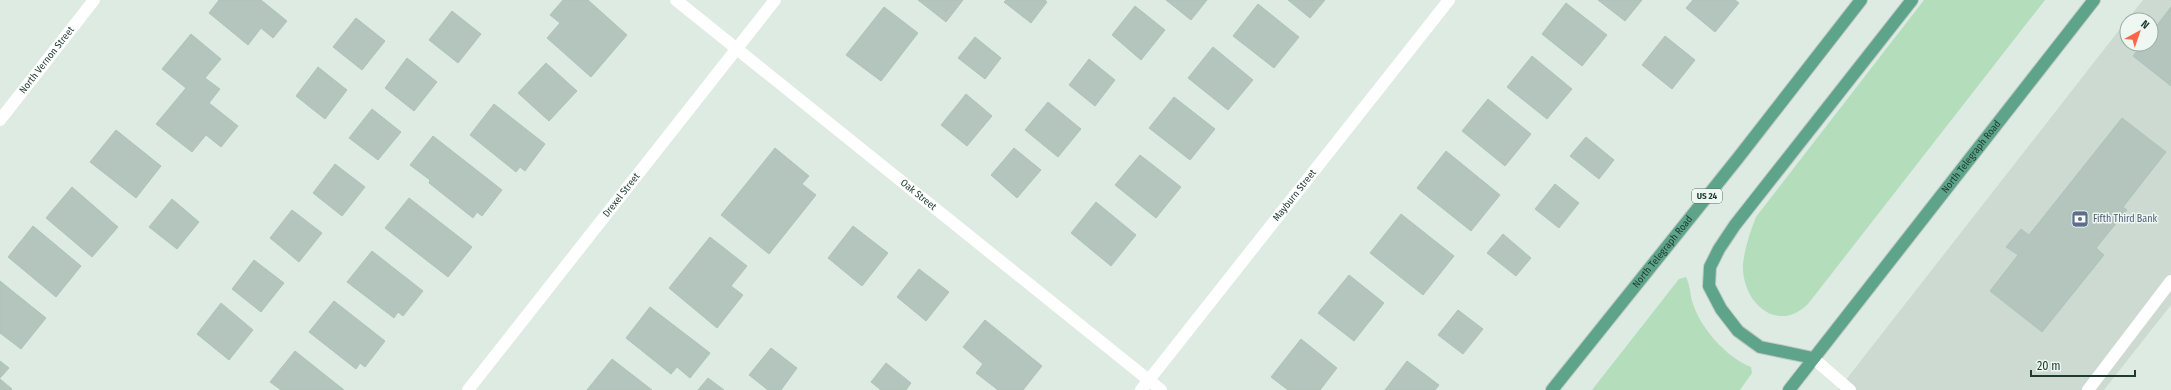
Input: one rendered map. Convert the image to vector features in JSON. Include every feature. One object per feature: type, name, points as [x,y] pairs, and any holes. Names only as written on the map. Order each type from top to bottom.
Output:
[{"type":"main road","name":"North Telegraph Road","points":[[1552,390],[1738,158],[1861,0]]},
{"type":"main road","points":[[1813,358],[1760,347],[1738,331],[1721,309],[1709,286],[1710,267],[1719,249],[1735,225],[1912,0]]},
{"type":"main road","name":"North Telegraph Road","points":[[1789,390],[2094,0]]},
{"type":"street","name":"North Vernon Street","points":[[0,120],[94,0]]},
{"type":"street","name":"Oak Street","points":[[676,0],[738,48],[1145,385],[1160,390]]},
{"type":"street","name":"Drexel Street","points":[[468,390],[775,0]]},
{"type":"street","name":"Mayburn Street","points":[[1145,385],[1449,0]]},
{"type":"street","points":[[2088,390],[2171,281]]},
{"type":"street","points":[[1813,358],[1850,390]]},
{"type":"shaded area","points":[[2143,0],[2171,0],[2171,305],[2104,390],[1838,390],[2119,30],[2119,52],[2159,52],[2159,12],[2133,12]]},
{"type":"green space","points":[[1924,0],[2045,0],[1808,304],[1796,313],[1784,316],[1773,315],[1763,310],[1754,301],[1744,278],[1743,264],[1745,252],[1756,217]]},
{"type":"green space","points":[[1686,277],[1696,311],[1708,331],[1723,349],[1751,367],[1752,373],[1740,390],[1592,390],[1679,279]]},
{"type":"building","points":[[219,0],[261,0],[287,21],[273,38],[261,28],[248,45],[209,13]]},
{"type":"building","points":[[563,0],[588,0],[627,35],[591,77],[547,38],[560,23],[550,15]]},
{"type":"building","points":[[918,0],[963,0],[946,22]]},
{"type":"building","points":[[1006,0],[1045,0],[1047,2],[1031,23],[1004,2]]},
{"type":"building","points":[[1166,0],[1207,0],[1191,20]]},
{"type":"building","points":[[1288,0],[1325,0],[1310,18]]},
{"type":"building","points":[[1598,0],[1642,0],[1625,21]]},
{"type":"building","points":[[1693,0],[1735,0],[1739,3],[1715,32],[1686,8]]},
{"type":"building","points":[[1566,3],[1607,35],[1582,66],[1542,34]]},
{"type":"building","points":[[1258,4],[1299,37],[1274,68],[1233,36]]},
{"type":"building","points":[[1135,6],[1165,30],[1141,60],[1112,35]]},
{"type":"building","points":[[884,7],[918,33],[881,81],[846,55]]},
{"type":"building","points":[[2171,7],[2171,86],[2133,56],[2136,52],[2159,52],[2159,23]]},
{"type":"building","points":[[452,11],[481,34],[458,63],[429,40]]},
{"type":"building","points":[[356,18],[385,41],[362,70],[333,47]]},
{"type":"building","points":[[191,34],[221,59],[205,78],[220,89],[209,103],[238,126],[221,147],[206,135],[192,152],[156,124],[186,88],[162,69]]},
{"type":"building","points":[[1665,36],[1695,60],[1672,89],[1642,65]]},
{"type":"building","points":[[975,37],[1001,58],[985,79],[958,58]]},
{"type":"building","points":[[1213,47],[1253,80],[1228,110],[1188,78]]},
{"type":"building","points":[[1532,56],[1572,89],[1547,119],[1507,87]]},
{"type":"building","points":[[407,58],[437,82],[414,111],[385,88]]},
{"type":"building","points":[[1089,59],[1115,80],[1095,106],[1069,85]]},
{"type":"building","points":[[546,63],[577,91],[549,121],[518,93]]},
{"type":"building","points":[[318,67],[347,90],[325,119],[296,96]]},
{"type":"building","points":[[966,94],[992,116],[967,146],[941,125]]},
{"type":"building","points":[[1174,97],[1215,129],[1190,160],[1149,128]]},
{"type":"building","points":[[1488,99],[1531,134],[1505,166],[1462,131]]},
{"type":"building","points":[[1048,102],[1081,129],[1058,157],[1025,130]]},
{"type":"building","points":[[494,104],[545,144],[525,171],[520,167],[516,172],[470,135]]},
{"type":"building","points":[[372,109],[401,132],[378,160],[349,138]]},
{"type":"building","name":"Fifth Third Bank","points":[[2122,118],[2166,152],[2123,207],[2127,210],[2096,248],[2104,255],[2042,332],[1990,291],[2018,255],[2006,247],[2021,229],[2029,235]]},
{"type":"building","points":[[116,130],[161,166],[136,198],[90,162]]},
{"type":"building","points":[[433,136],[502,190],[482,216],[477,212],[473,218],[429,183],[430,180],[410,165]]},
{"type":"building","points":[[1586,137],[1614,160],[1599,179],[1570,156]]},
{"type":"building","points":[[775,148],[809,176],[802,184],[816,195],[769,254],[721,215]]},
{"type":"building","points":[[1014,148],[1041,170],[1017,198],[991,175]]},
{"type":"building","points":[[1446,151],[1500,195],[1471,231],[1417,188]]},
{"type":"building","points":[[1140,155],[1181,187],[1156,218],[1115,185]]},
{"type":"building","points":[[335,164],[365,187],[342,216],[313,193]]},
{"type":"building","points":[[1555,184],[1579,203],[1559,228],[1535,209]]},
{"type":"building","points":[[72,187],[118,227],[92,257],[46,218]]},
{"type":"building","points":[[409,198],[472,247],[448,277],[385,228]]},
{"type":"building","points":[[172,199],[199,222],[177,249],[149,227]]},
{"type":"building","points":[[1096,202],[1136,235],[1111,266],[1071,233]]},
{"type":"building","points":[[292,210],[322,233],[299,262],[270,238]]},
{"type":"building","points":[[1401,214],[1454,256],[1423,295],[1370,253]]},
{"type":"building","points":[[33,226],[81,266],[56,297],[8,257]]},
{"type":"building","points":[[853,226],[888,253],[862,286],[828,258]]},
{"type":"building","points":[[1503,234],[1531,258],[1516,276],[1487,253]]},
{"type":"building","points":[[710,237],[747,266],[731,286],[743,295],[717,328],[669,288]]},
{"type":"building","points":[[372,251],[423,291],[403,316],[398,312],[394,318],[347,282]]},
{"type":"building","points":[[254,260],[284,283],[261,312],[232,289]]},
{"type":"building","points":[[919,269],[949,292],[926,321],[897,297]]},
{"type":"building","points":[[1349,275],[1384,303],[1354,341],[1318,313]]},
{"type":"building","points":[[0,281],[46,318],[21,349],[0,333]]},
{"type":"building","points":[[334,301],[385,341],[365,367],[360,363],[356,369],[309,332]]},
{"type":"building","points":[[221,303],[253,330],[229,360],[197,334]]},
{"type":"building","points":[[650,307],[710,353],[690,378],[677,367],[671,374],[626,338]]},
{"type":"building","points":[[1458,310],[1483,329],[1463,354],[1438,335]]},
{"type":"building","points":[[985,320],[1042,366],[1023,390],[998,390],[976,373],[983,364],[963,347]]},
{"type":"building","points":[[1301,339],[1337,368],[1320,390],[1288,390],[1271,377]]},
{"type":"building","points":[[771,348],[797,368],[781,390],[768,390],[749,375]]},
{"type":"building","points":[[295,351],[344,390],[281,390],[270,382]]},
{"type":"building","points":[[612,359],[652,390],[587,390]]},
{"type":"building","points":[[0,361],[9,368],[0,378]]},
{"type":"building","points":[[1407,361],[1439,385],[1435,390],[1385,390]]},
{"type":"building","points":[[886,363],[911,383],[906,390],[881,390],[871,382]]},
{"type":"building","points":[[708,378],[724,390],[698,390]]},
{"type":"building","points":[[0,379],[12,389],[0,390]]},
{"type":"place","name":"Fifth Third Bank","points":[[2080,219]]}]
